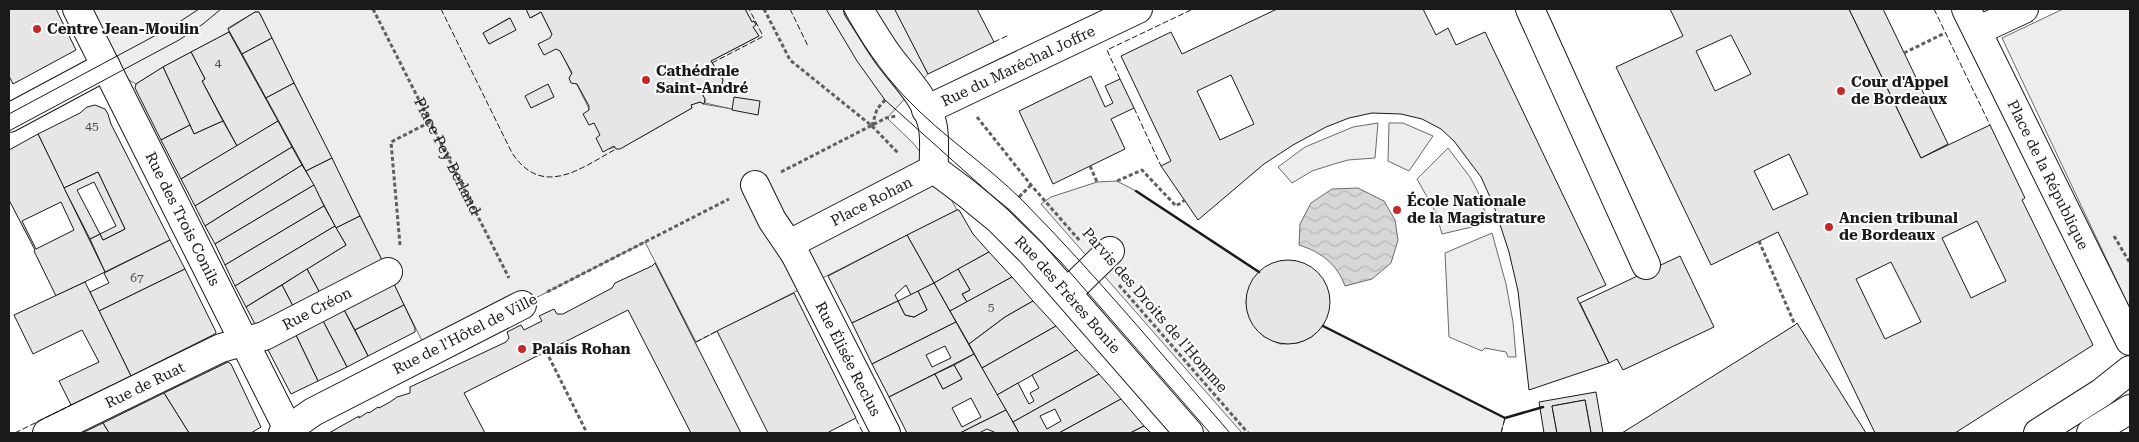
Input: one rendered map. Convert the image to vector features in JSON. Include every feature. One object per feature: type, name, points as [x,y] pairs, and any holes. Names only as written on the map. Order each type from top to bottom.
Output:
[{"type":"street","name":"Rue des Trois Conils","points":[[77,9],[244,342],[287,432]]},
{"type":"street","points":[[858,9],[890,57],[915,88],[932,122],[933,132],[926,173]]},
{"type":"street","name":"Rue du Maréchal Joffre","points":[[926,110],[1138,9]]},
{"type":"street","points":[[1530,9],[1646,265]]},
{"type":"street","points":[[1971,20],[2024,9]]},
{"type":"street","name":"Place de la République","points":[[1971,20],[2130,340]]},
{"type":"street","points":[[9,118],[106,66]]},
{"type":"street","name":"Rue des Frères Bonie","points":[[926,173],[966,193],[999,220],[1068,292],[1189,433]]},
{"type":"street","name":"Place Rohan","points":[[795,254],[794,247],[799,239],[926,173]]},
{"type":"street","points":[[755,185],[772,220],[795,254]]},
{"type":"street","name":"Rue Élisée Reclus","points":[[795,254],[886,433]]},
{"type":"street","points":[[1068,292],[1104,256]]},
{"type":"street","name":"Rue Créon","points":[[244,342],[264,336],[388,272]]},
{"type":"street","name":"Rue de l'Hôtel de Ville","points":[[287,432],[313,412],[522,305]]},
{"type":"street","name":"Rue de Ruat","points":[[47,433],[221,348],[244,342]]},
{"type":"street","points":[[2038,433],[2101,393],[2130,370]]},
{"type":"street","points":[[2092,433],[2130,409]]},
{"type":"path","name":"Place Pey Berland","points":[[373,9],[522,305]]},
{"type":"path","points":[[764,9],[790,60],[872,126],[906,161],[926,173]]},
{"type":"path","points":[[1904,53],[1945,32]]},
{"type":"path","name":"Parvis des Droits de l'Homme","points":[[964,91],[977,118],[1031,185],[1045,201],[1104,256],[1248,433]]},
{"type":"path","points":[[388,272],[402,265],[391,142],[430,122]]},
{"type":"path","points":[[1090,166],[1097,182]]},
{"type":"path","points":[[1117,182],[1142,170],[1176,206],[1185,200]]},
{"type":"path","points":[[999,220],[1031,185]]},
{"type":"path","name":"Rue de l'Hôtel de Ville","points":[[522,305],[661,234]]},
{"type":"path","points":[[1759,241],[1795,325]]},
{"type":"path","points":[[546,352],[587,433]]},
{"type":"shaded area","points":[[84,9],[526,9],[531,18],[541,12],[609,149],[641,137],[692,108],[691,105],[700,102],[732,109],[705,103],[701,92],[722,84],[723,79],[711,61],[759,36],[753,27],[754,21],[752,22],[745,9],[895,9],[928,74],[887,118],[913,143],[934,169],[957,210],[696,342],[645,242],[428,353],[259,12],[255,12],[228,28],[229,32],[163,67],[136,84],[117,73]],"holes":[[[509,18],[515,30],[489,44],[483,33]]]},
{"type":"shaded area","points":[[2063,9],[2130,9],[2130,309],[2002,38]]},
{"type":"shaded area","points":[[1378,123],[1375,158],[1348,160],[1334,164],[1312,171],[1292,183],[1278,167],[1305,147],[1353,127]]},
{"type":"shaded area","points":[[1389,123],[1403,123],[1433,136],[1409,171],[1388,161]]},
{"type":"shaded area","points":[[1448,148],[1470,177],[1478,192],[1489,223],[1442,234],[1436,213],[1417,179]]},
{"type":"shaded area","points":[[1117,181],[1136,191],[1259,272],[1249,288],[1246,302],[1251,321],[1263,336],[1280,344],[1298,343],[1312,337],[1323,326],[1505,418],[1501,433],[1242,433],[1041,204],[1051,197],[1097,182]]},
{"type":"shaded area","points":[[1492,233],[1506,284],[1513,322],[1516,357],[1508,357],[1506,352],[1485,348],[1482,351],[1449,337],[1445,253]]},
{"type":"water","points":[[1358,188],[1384,201],[1395,220],[1398,240],[1391,263],[1372,279],[1345,286],[1333,265],[1321,255],[1299,245],[1300,224],[1311,203],[1332,189]]},
{"type":"building","name":"Centre Jean-Moulin","points":[[9,9],[56,9],[76,50],[13,84],[9,76]]},
{"type":"building","name":"Cathédrale Saint-André","points":[[526,9],[745,9],[752,22],[754,21],[756,25],[753,27],[759,36],[711,61],[723,80],[722,84],[701,92],[705,99],[704,104],[700,102],[691,105],[692,108],[620,149],[616,149],[614,146],[603,152],[596,138],[600,135],[594,123],[589,125],[583,114],[589,110],[589,106],[577,84],[571,83],[569,78],[572,73],[560,51],[556,49],[544,55],[538,44],[550,38],[552,34],[541,12],[530,18]]},
{"type":"building","points":[[977,9],[994,42],[928,74],[895,10]]},
{"type":"building","points":[[1277,9],[1423,9],[1436,35],[1448,28],[1456,45],[1485,32],[1606,285],[1577,298],[1609,363],[1529,390],[1518,291],[1509,252],[1494,206],[1481,177],[1454,141],[1441,129],[1422,119],[1401,114],[1372,113],[1349,118],[1326,127],[1264,164],[1198,220],[1161,166],[1171,161],[1121,56],[1171,32],[1182,54]],"holes":[[[1231,75],[1254,124],[1220,140],[1197,91]]]},
{"type":"building","name":"Ancien tribunal de Bordeaux","points":[[1670,9],[1849,9],[1921,158],[1990,125],[2025,198],[2022,200],[2093,345],[1955,433],[1875,433],[1778,232],[1711,265],[1616,67],[1683,36]],"holes":[[[1731,35],[1751,74],[1715,91],[1696,51]],[[1789,154],[1808,194],[1773,210],[1754,171]],[[1977,221],[2006,281],[1971,298],[1942,238]],[[1891,262],[1921,322],[1885,339],[1856,279]]]},
{"type":"building","points":[[1849,9],[1883,9],[1948,144],[1921,158]]},
{"type":"building","points":[[255,12],[259,12],[272,38],[242,54],[228,29]]},
{"type":"building","points":[[510,18],[516,30],[489,44],[483,33]]},
{"type":"building","points":[[229,32],[278,121],[237,146],[202,81],[205,79],[191,52]]},
{"type":"building","points":[[272,38],[294,83],[266,98],[242,54]]},
{"type":"building","points":[[191,52],[205,79],[202,81],[223,121],[194,134],[163,67]]},
{"type":"building","points":[[163,67],[190,125],[161,140],[135,88],[136,84]]},
{"type":"building","points":[[1091,76],[1105,107],[1113,103],[1105,86],[1120,79],[1134,108],[1111,119],[1125,149],[1053,184],[1019,111]]},
{"type":"building","points":[[294,83],[332,158],[306,171],[266,98]]},
{"type":"building","points":[[548,84],[554,97],[531,108],[525,96]]},
{"type":"building","points":[[734,97],[760,101],[758,115],[732,110]]},
{"type":"building","points":[[95,105],[105,109],[108,114],[111,124],[170,240],[105,272],[90,239],[100,234],[103,240],[125,229],[98,172],[64,188],[38,134],[80,113],[87,107]]},
{"type":"building","points":[[223,121],[237,146],[181,179],[161,140],[190,125],[194,134]]},
{"type":"building","points":[[278,121],[292,147],[195,206],[181,179]]},
{"type":"building","points":[[38,134],[105,272],[56,296],[9,200],[9,150]],"holes":[[[61,202],[74,230],[36,249],[22,221]]]},
{"type":"building","points":[[292,147],[302,165],[205,226],[195,206]]},
{"type":"building","points":[[332,158],[360,216],[336,228],[306,171]]},
{"type":"building","points":[[302,165],[314,185],[215,244],[205,226]]},
{"type":"building","points":[[98,172],[125,229],[103,240],[100,234],[90,239],[64,188]],"holes":[[[94,182],[116,226],[100,234],[77,190]]]},
{"type":"building","points":[[314,185],[324,206],[225,265],[215,244]]},
{"type":"building","points":[[324,206],[335,226],[235,286],[225,265]]},
{"type":"building","points":[[959,210],[973,234],[989,252],[934,283],[907,235]]},
{"type":"building","points":[[360,216],[383,262],[322,297],[307,269],[346,245],[336,228]]},
{"type":"building","points":[[335,226],[346,245],[246,307],[235,286]]},
{"type":"building","points":[[907,235],[934,283],[911,295],[906,285],[895,295],[898,301],[852,323],[828,276]]},
{"type":"building","points":[[170,240],[185,269],[99,311],[90,292],[109,283],[104,273]]},
{"type":"building","points":[[989,252],[1012,277],[967,302],[962,294],[970,290],[958,269]]},
{"type":"building","points":[[1680,256],[1714,327],[1623,370],[1617,359],[1609,363],[1580,303]]},
{"type":"building","points":[[1288,260],[1304,263],[1318,272],[1327,286],[1330,302],[1327,318],[1318,332],[1304,341],[1288,344],[1272,341],[1258,332],[1249,318],[1246,302],[1249,286],[1258,272],[1272,263]]},
{"type":"building","name":"Palais Rohan","points":[[655,263],[741,433],[691,433],[628,310],[464,393],[485,433],[329,433],[397,397],[410,393],[410,387],[506,342],[509,338],[507,332],[521,325],[524,330],[542,321],[539,316],[554,309],[557,314],[563,314],[612,288],[615,283]]},
{"type":"building","points":[[185,269],[216,332],[215,334],[131,376],[99,311]]},
{"type":"building","points":[[307,269],[322,297],[295,310],[282,285]]},
{"type":"building","points":[[958,269],[970,290],[962,294],[967,302],[950,311],[934,283]]},
{"type":"building","points":[[1012,277],[1033,301],[1005,317],[969,344],[950,311]]},
{"type":"building","points":[[85,282],[131,376],[71,405],[59,381],[99,362],[82,330],[33,354],[14,315]]},
{"type":"building","points":[[393,282],[404,305],[355,330],[342,306]]},
{"type":"building","points":[[934,283],[956,322],[872,364],[852,323],[898,301],[905,315],[914,317],[927,310],[918,291]]},
{"type":"building","points":[[282,285],[295,310],[257,328],[246,307]]},
{"type":"building","points":[[918,291],[927,310],[914,317],[905,315],[898,301]]},
{"type":"building","points":[[794,293],[856,418],[827,433],[768,433],[717,331]]},
{"type":"building","points":[[1033,301],[1056,326],[982,368],[969,344],[1005,317]]},
{"type":"building","points":[[404,305],[415,328],[415,332],[368,356],[355,330]]},
{"type":"building","points":[[342,306],[368,356],[347,367],[321,317]]},
{"type":"building","points":[[321,317],[347,367],[318,381],[294,331]]},
{"type":"building","points":[[956,322],[974,354],[889,397],[872,364]],"holes":[[[945,346],[951,358],[932,367],[926,355]]]},
{"type":"building","points":[[1797,323],[1866,433],[1622,433],[1795,325]]},
{"type":"building","points":[[1056,326],[1077,350],[997,395],[982,368]]},
{"type":"building","points":[[294,331],[318,381],[291,394],[266,346]]},
{"type":"building","points":[[1077,350],[1099,374],[1013,422],[997,395],[1018,383],[1029,404],[1034,401],[1030,393],[1039,388],[1032,375]]},
{"type":"building","points":[[974,354],[1006,410],[960,433],[907,433],[889,397],[935,374],[943,389],[962,379],[954,365]],"holes":[[[971,398],[981,417],[962,427],[952,408]]]},
{"type":"building","points":[[228,362],[231,364],[261,427],[251,433],[189,433],[164,393]]},
{"type":"building","points":[[954,365],[962,379],[943,389],[935,374]]},
{"type":"building","points":[[1099,374],[1121,399],[1059,433],[1019,433],[1013,422]],"holes":[[[1055,409],[1061,421],[1047,429],[1040,416]]]},
{"type":"building","points":[[1596,392],[1603,433],[1591,433],[1585,400],[1552,406],[1557,433],[1544,433],[1539,402]]},
{"type":"building","points":[[164,393],[189,433],[109,433],[103,423]]},
{"type":"building","points":[[1121,399],[1144,426],[1130,433],[1059,433]]},
{"type":"building","points":[[1585,400],[1591,433],[1557,433],[1552,406]]},
{"type":"building","points":[[1006,410],[1019,433],[996,433],[987,429],[979,433],[960,433]]},
{"type":"building","points":[[103,423],[109,433],[82,433]]},
{"type":"building","points":[[1144,426],[1151,433],[1130,433]]},
{"type":"tram line","points":[[9,114],[173,26],[199,9]]},
{"type":"tram line","points":[[9,131],[179,40],[221,9]]},
{"type":"tram line","points":[[826,9],[857,61],[885,100],[1008,210],[1061,262],[1210,433]]},
{"type":"tram line","points":[[843,9],[871,56],[897,88],[934,125],[1023,201],[1077,258],[1230,433]]},
{"type":"fence","points":[[441,9],[512,153],[524,167],[536,174],[549,177],[562,175],[576,171],[616,149]]},
{"type":"fence","points":[[712,63],[762,37],[749,9]]},
{"type":"fence","points":[[790,9],[808,46]]},
{"type":"fence","points":[[1120,79],[1107,50],[1193,9]]},
{"type":"fence","points":[[1934,9],[1990,125]]},
{"type":"fence","points":[[994,42],[1009,35]]},
{"type":"fence","points":[[1134,108],[1161,166]]},
{"type":"fence","points":[[696,342],[717,331]]},
{"type":"fence","points":[[15,433],[71,405]]},
{"type":"fence","points":[[1501,433],[1505,418]]},
{"type":"fence","points":[[856,419],[863,433]]},
{"type":"wall","points":[[1136,191],[1259,272]]},
{"type":"wall","points":[[1323,326],[1505,418],[1543,407]]},
{"type":"place","name":"Centre Jean-Moulin","points":[[37,29]]},
{"type":"place","name":"Cathédrale Saint-André","points":[[646,80]]},
{"type":"place","name":"Cour d'Appel de Bordeaux","points":[[1841,91]]},
{"type":"place","name":"École Nationale de la Magistrature","points":[[1397,210]]},
{"type":"place","name":"Ancien tribunal de Bordeaux","points":[[1829,227]]},
{"type":"place","name":"Palais Rohan","points":[[522,349]]}]
